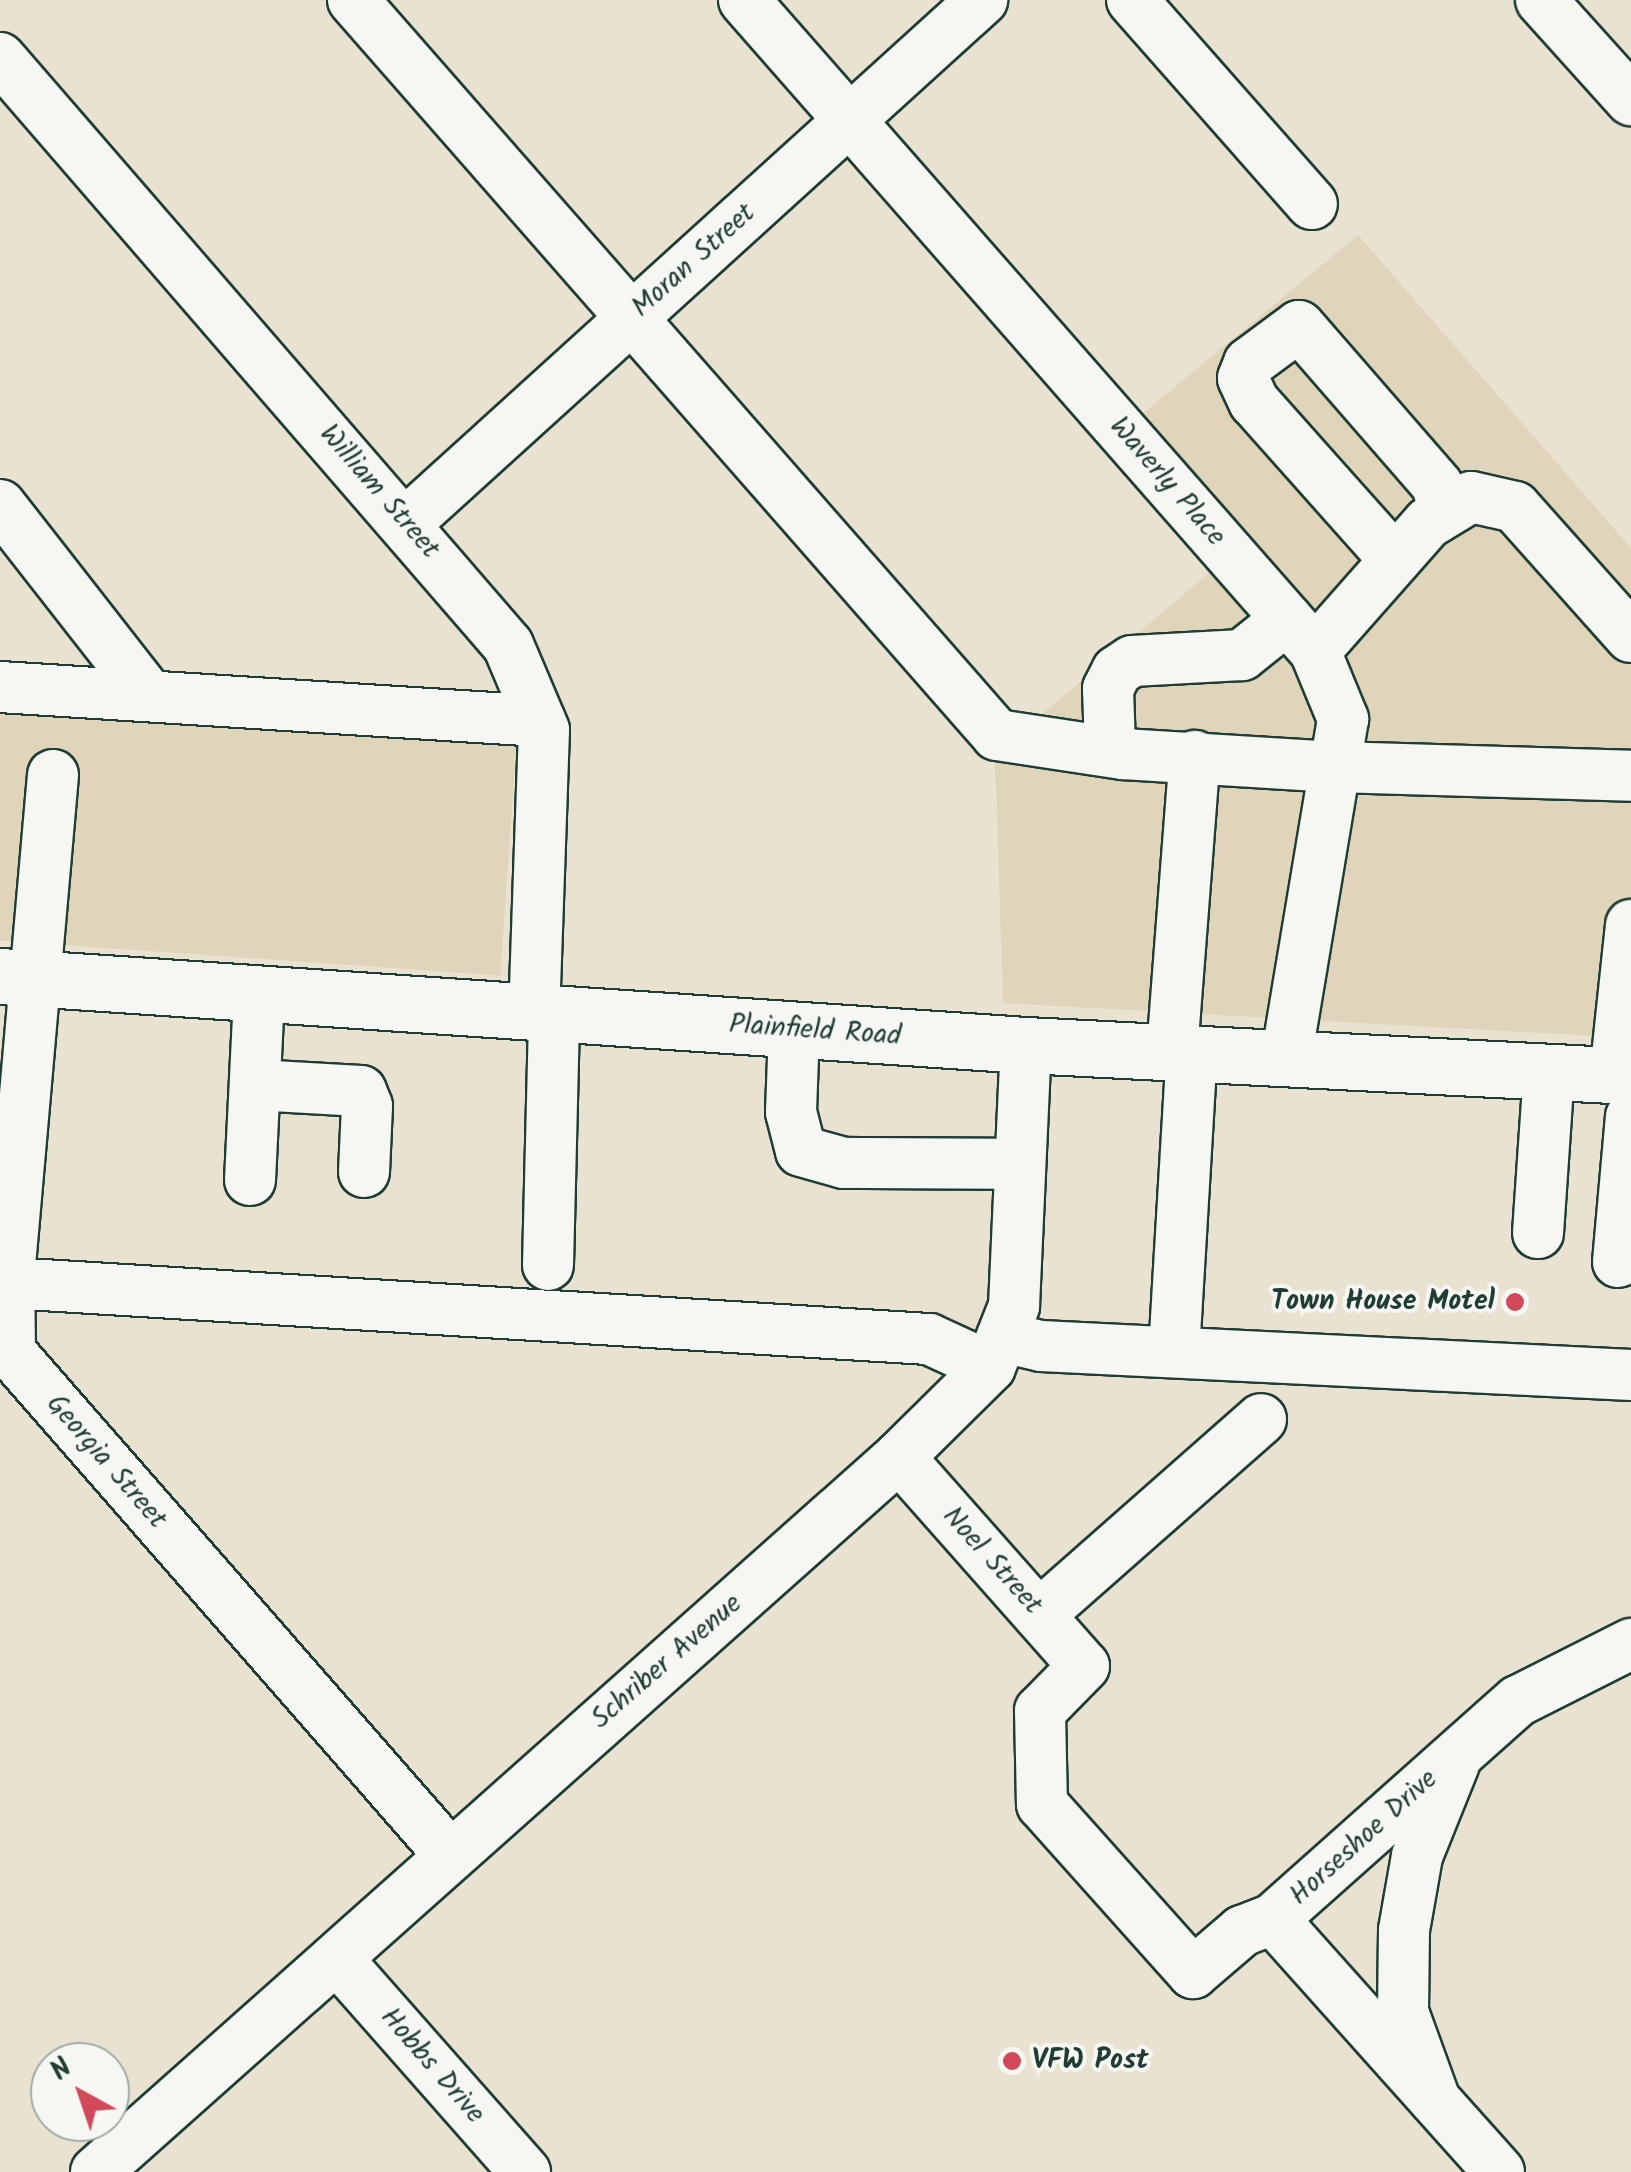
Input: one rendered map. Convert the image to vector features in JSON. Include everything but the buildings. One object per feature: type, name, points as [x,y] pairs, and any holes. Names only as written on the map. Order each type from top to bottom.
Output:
[{"type":"main road","name":"Plainfield Road","points":[[18,976],[1026,1045],[1549,1072],[1626,1089]]},
{"type":"street","points":[[353,0],[997,734],[1123,754],[1335,767],[1631,776]]},
{"type":"street","name":"Waverly Place","points":[[744,0],[1301,635],[1342,720],[1286,1058]]},
{"type":"street","name":"Moran Street","points":[[407,522],[982,0]]},
{"type":"street","points":[[1132,0],[1312,204]]},
{"type":"street","points":[[1541,0],[1631,100]]},
{"type":"street","name":"William Street","points":[[0,58],[407,522],[508,645],[540,720],[548,1265]]},
{"type":"street","points":[[1395,560],[1254,402],[1243,378],[1249,363],[1299,326],[1437,486],[1444,509]]},
{"type":"street","points":[[1123,754],[1106,736],[1108,689],[1117,671],[1132,661],[1242,655],[1301,635],[1395,560],[1444,509],[1471,497],[1514,507],[1631,637]]},
{"type":"street","points":[[0,505],[150,696]]},
{"type":"street","points":[[0,687],[540,720]]},
{"type":"street","points":[[1174,1352],[1195,756]]},
{"type":"street","name":"Georgia Street","points":[[54,775],[18,976],[6,1292],[10,1352],[450,1854]]},
{"type":"street","points":[[1618,1262],[1631,925]]},
{"type":"street","points":[[250,1180],[260,993]]},
{"type":"street","points":[[794,1030],[791,1112],[801,1151],[844,1162],[1020,1164]]},
{"type":"street","points":[[996,1352],[1014,1306],[1026,1045]]},
{"type":"street","points":[[1538,1233],[1549,1072]]},
{"type":"street","points":[[255,1085],[361,1091],[366,1106],[364,1172]]},
{"type":"street","points":[[6,1292],[929,1339],[996,1352],[1042,1346],[1631,1375]]},
{"type":"street","name":"Schriber Avenue","points":[[96,2172],[899,1457],[996,1352]]},
{"type":"street","points":[[1039,1615],[1261,1419]]},
{"type":"street","name":"Noel Street","points":[[899,1457],[1084,1666],[1040,1711],[1042,1804],[1193,1973],[1242,1932],[1273,1919]]},
{"type":"street","name":"Horseshoe Drive","points":[[1499,2172],[1273,1919],[1518,1701],[1631,1644]]},
{"type":"street","name":"Horseshoe Drive","points":[[1435,2100],[1403,2012],[1404,1930],[1417,1856],[1458,1754]]},
{"type":"street","name":"Hobbs Drive","points":[[338,1960],[525,2172]]},
{"type":"shaded area","points":[[1358,235],[1631,548],[1631,1038],[1003,1003],[995,754],[1248,540],[1141,415]]},
{"type":"shaded area","points":[[0,703],[517,739],[500,976],[0,941]]},
{"type":"place","name":"Town House Motel","points":[[1515,1302]]},
{"type":"place","name":"VFW Post","points":[[1012,2061]]}]
